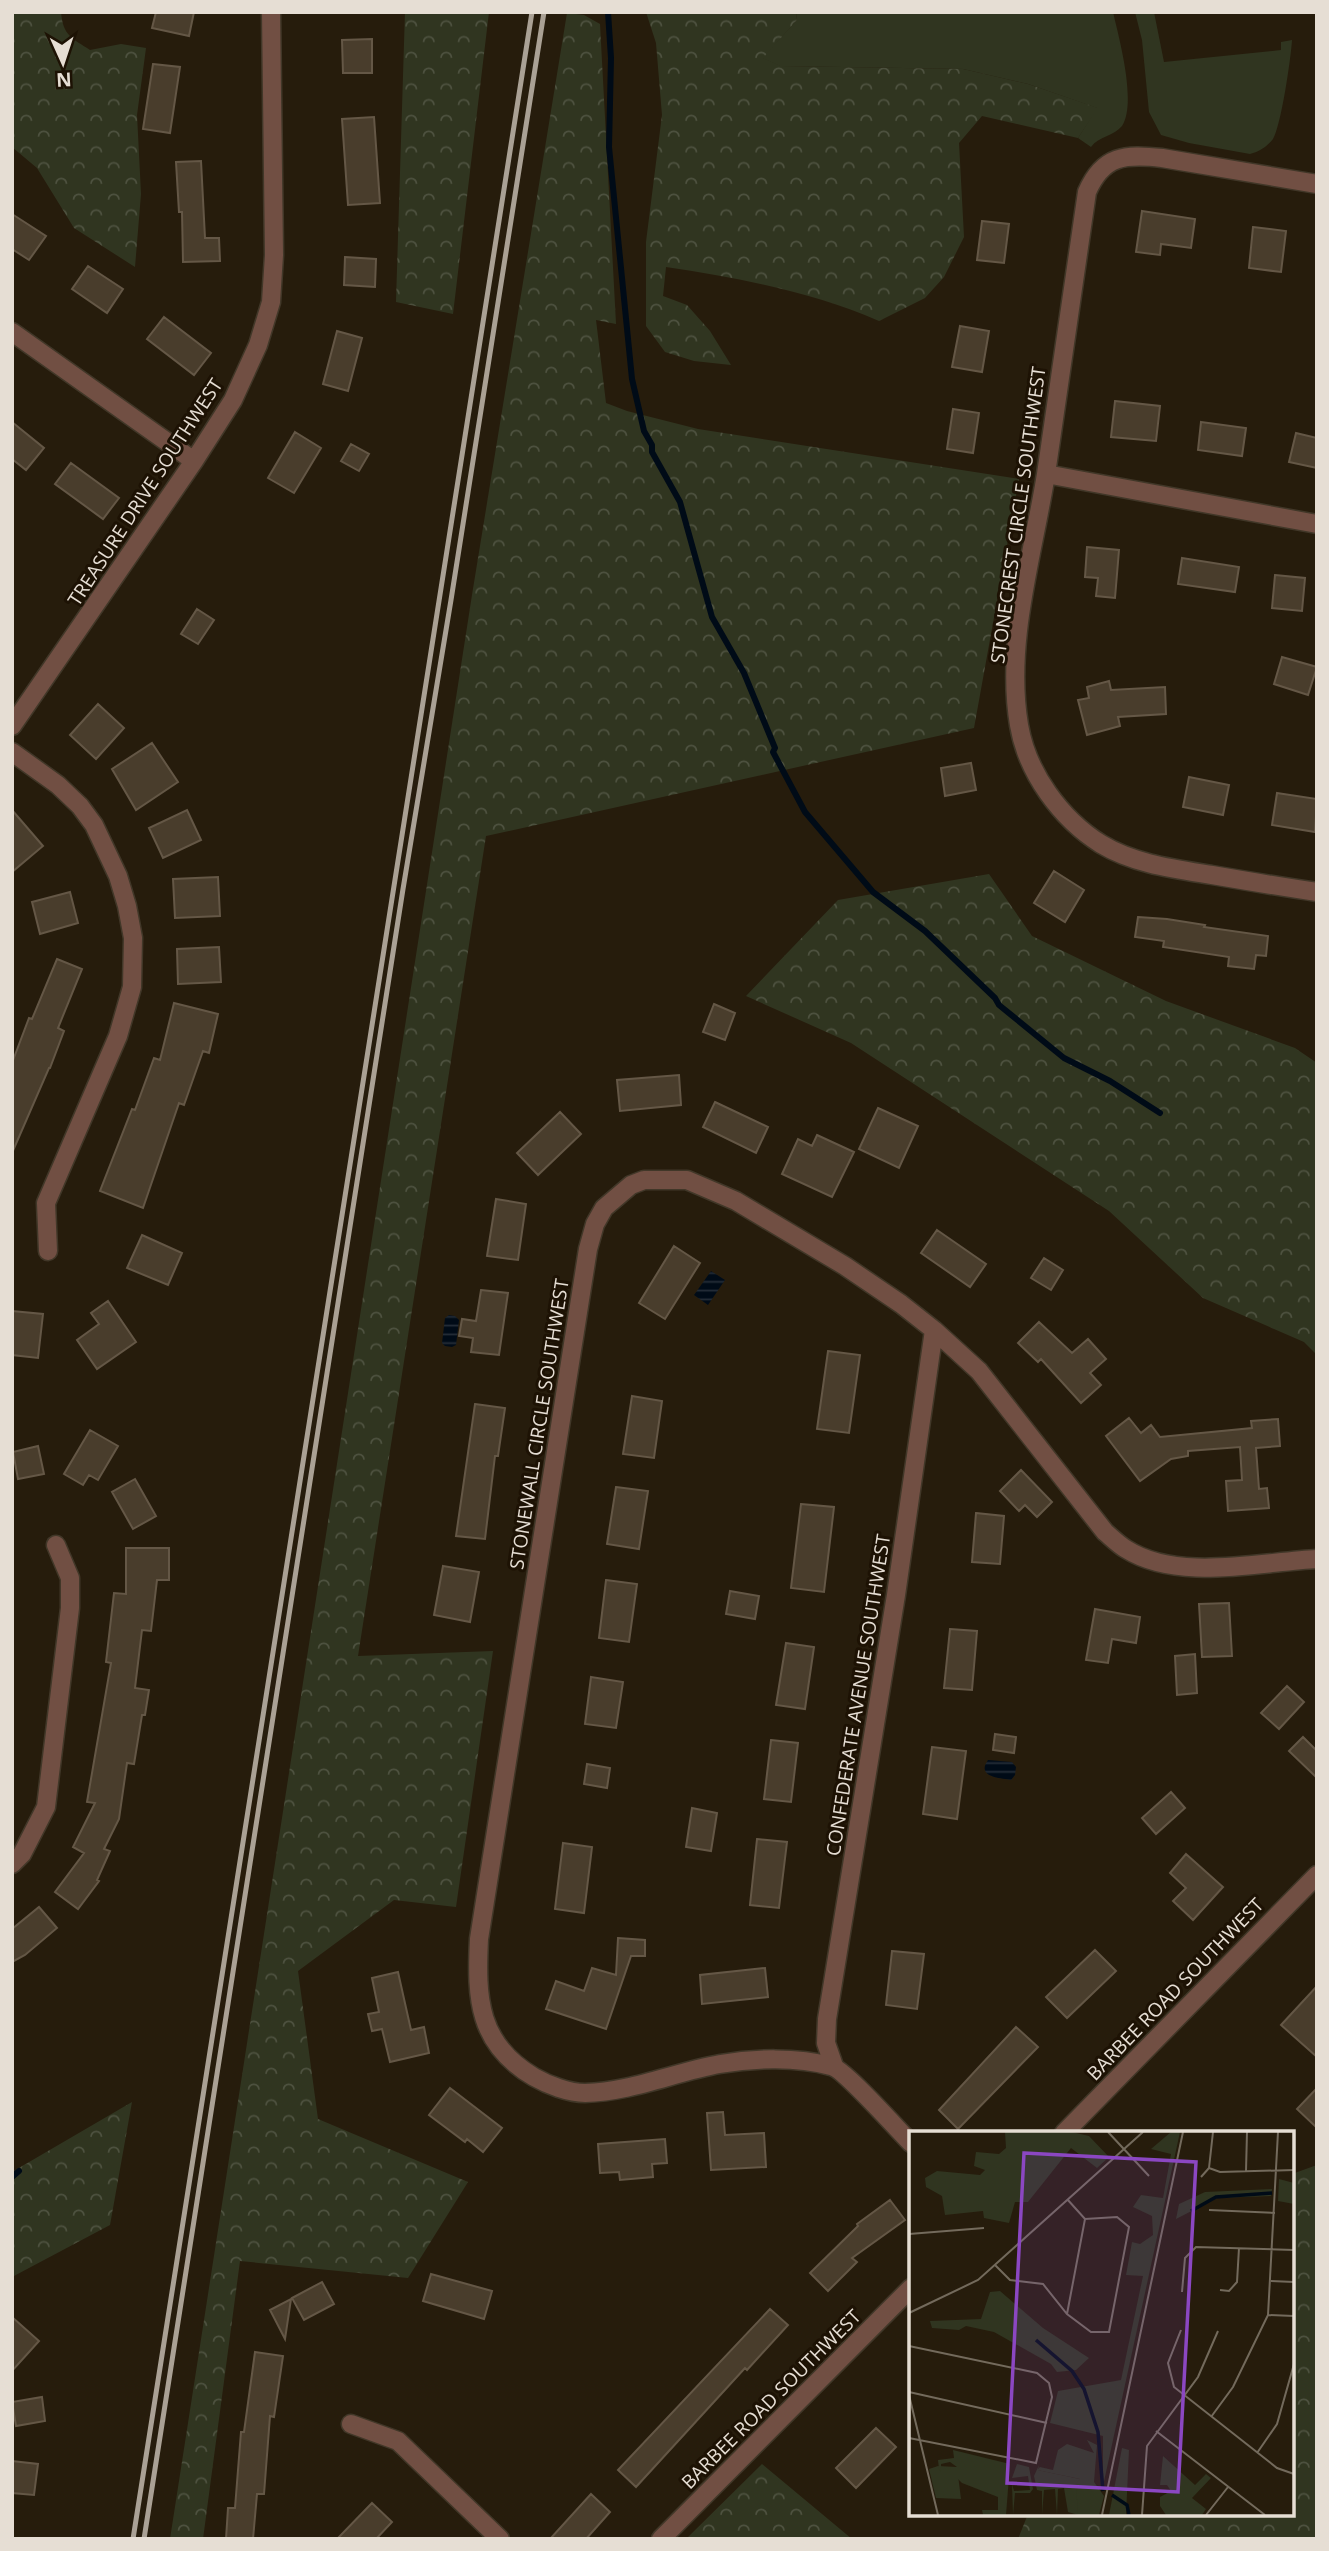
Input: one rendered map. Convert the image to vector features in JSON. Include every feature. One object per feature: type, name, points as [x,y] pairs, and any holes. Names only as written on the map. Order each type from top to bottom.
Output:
[{"type":"street","name":"TREASURE DRIVE SOUTHWEST","points":[[12,726],[194,461],[233,400],[258,345],[271,302],[274,255],[271,12]]},
{"type":"street","name":"STONECREST CIRCLE SOUTHWEST","points":[[1317,184],[1136,156],[1109,161],[1095,174],[1087,191],[1046,474],[1020,623],[1015,683],[1019,728],[1034,769],[1045,789],[1072,822],[1102,845],[1142,861],[1317,892]]},
{"type":"street","points":[[12,332],[194,461]]},
{"type":"street","points":[[1046,474],[1317,524]]},
{"type":"street","points":[[12,752],[58,785],[80,806],[94,825],[118,876],[133,938],[132,987],[118,1036],[46,1203],[48,1251]]},
{"type":"street","name":"STONEWALL CIRCLE SOUTHWEST","points":[[834,2066],[786,2060],[742,2061],[719,2064],[633,2086],[583,2094],[545,2084],[516,2066],[492,2038],[480,2005],[479,1940],[588,1249],[595,1224],[604,1208],[631,1185],[644,1180],[668,1178],[687,1181],[737,1201],[845,1266],[901,1304],[979,1371],[1105,1532],[1127,1550],[1145,1558],[1196,1568],[1317,1559]]},
{"type":"street","name":"CONFEDERATE AVENUE SOUTHWEST","points":[[834,2066],[825,2043],[827,2019],[896,1595],[934,1330]]},
{"type":"street","points":[[12,1864],[22,1854],[46,1807],[70,1608],[70,1578],[56,1545]]},
{"type":"street","name":"BARBEE ROAD SOUTHWEST","points":[[1066,2131],[1317,1875]]},
{"type":"street","points":[[834,2066],[909,2141]]},
{"type":"street","name":"BARBEE ROAD SOUTHWEST","points":[[661,2539],[909,2290]]},
{"type":"street","points":[[351,2424],[398,2441],[500,2539]]},
{"type":"green space","points":[[12,12],[61,12],[66,31],[90,50],[121,44],[146,48],[137,115],[141,194],[135,267],[74,228],[37,168],[12,147]]},
{"type":"green space","points":[[405,12],[489,12],[453,314],[396,302]]},
{"type":"green space","points":[[646,12],[796,12],[797,20],[763,58],[781,66],[963,69],[1028,84],[1098,108],[1078,138],[982,116],[959,143],[964,237],[944,277],[925,298],[879,321],[828,302],[775,287],[666,267],[663,296],[687,305],[710,331],[731,365],[694,361],[665,352],[646,326],[646,242],[662,115],[656,43]]},
{"type":"green space","points":[[796,12],[1113,12],[1125,70],[1128,102],[1126,116],[1119,129],[1098,140],[1091,147],[1078,138],[1097,108],[1028,84],[963,69],[780,66],[762,58],[797,20]]},
{"type":"green space","points":[[1135,12],[1154,12],[1164,62],[1281,50],[1281,42],[1292,40],[1282,107],[1271,142],[1250,154],[1161,135],[1149,112],[1142,40]]},
{"type":"green space","points":[[567,13],[584,15],[600,24],[616,324],[596,320],[606,403],[698,429],[1019,479],[974,728],[486,836],[358,1656],[493,1651],[456,1907],[394,1900],[298,1971],[318,2119],[468,2182],[408,2278],[240,2261],[203,2539],[170,2539],[472,595]]},
{"type":"green space","points":[[989,874],[1032,936],[1166,1001],[1295,1048],[1317,1063],[1317,1355],[1304,1342],[1203,1298],[1109,1211],[851,1043],[746,996],[838,900]]},
{"type":"green space","points":[[132,2102],[110,2225],[12,2277],[12,2172]]},
{"type":"green space","points":[[1317,2165],[1317,2539],[1018,2539],[1027,2516],[1294,2516],[1294,2173]]},
{"type":"green space","points":[[762,2464],[852,2539],[686,2539]]},
{"type":"shaded area","points":[[711,1271],[725,1280],[708,1305],[694,1295]]},
{"type":"shaded area","points":[[449,1315],[459,1320],[456,1345],[452,1347],[442,1343],[445,1318]]},
{"type":"shaded area","points":[[988,1760],[1012,1762],[1016,1767],[1015,1775],[1011,1780],[990,1776],[985,1770]]},
{"type":"building","points":[[156,12],[194,12],[189,36],[152,28]]},
{"type":"building","points":[[372,39],[372,73],[343,73],[342,40]]},
{"type":"building","points":[[153,64],[180,67],[170,133],[143,129]]},
{"type":"building","points":[[374,117],[380,203],[348,205],[342,119]]},
{"type":"building","points":[[201,161],[205,238],[219,238],[220,261],[183,262],[182,212],[179,212],[176,162]]},
{"type":"building","points":[[1142,211],[1195,219],[1191,248],[1161,244],[1160,255],[1136,252]]},
{"type":"building","points":[[12,214],[46,236],[29,260],[12,249]]},
{"type":"building","points":[[982,221],[1009,224],[1004,263],[977,260]]},
{"type":"building","points":[[1253,227],[1286,231],[1281,272],[1249,268]]},
{"type":"building","points":[[345,257],[376,259],[375,287],[344,285]]},
{"type":"building","points":[[88,266],[123,289],[107,313],[72,289]]},
{"type":"building","points":[[164,317],[211,353],[194,375],[147,339]]},
{"type":"building","points":[[960,326],[989,331],[982,372],[952,367]]},
{"type":"building","points":[[337,331],[362,338],[348,391],[323,384]]},
{"type":"building","points":[[1115,401],[1160,406],[1156,441],[1111,437]]},
{"type":"building","points":[[953,409],[979,413],[973,453],[947,449]]},
{"type":"building","points":[[12,422],[44,448],[26,470],[12,459]]},
{"type":"building","points":[[1201,422],[1246,428],[1242,456],[1198,450]]},
{"type":"building","points":[[295,432],[321,448],[294,493],[268,478]]},
{"type":"building","points":[[1296,433],[1317,438],[1317,468],[1289,462]]},
{"type":"building","points":[[351,444],[369,454],[359,471],[341,461]]},
{"type":"building","points":[[71,463],[119,498],[103,519],[55,484]]},
{"type":"building","points":[[1087,547],[1119,550],[1115,598],[1096,596],[1098,578],[1085,577]]},
{"type":"building","points":[[1182,558],[1239,567],[1235,592],[1178,584]]},
{"type":"building","points":[[1275,575],[1305,578],[1302,611],[1272,608]]},
{"type":"building","points":[[197,609],[214,620],[198,644],[181,634]]},
{"type":"building","points":[[1282,657],[1317,667],[1308,695],[1274,684]]},
{"type":"building","points":[[1109,681],[1111,690],[1165,687],[1166,714],[1118,717],[1120,726],[1087,735],[1078,700],[1089,698],[1087,687]]},
{"type":"building","points":[[98,704],[124,728],[96,759],[70,735]]},
{"type":"building","points":[[152,743],[178,782],[136,810],[112,769]]},
{"type":"building","points":[[971,763],[976,790],[945,796],[941,768]]},
{"type":"building","points":[[1189,777],[1229,785],[1223,815],[1183,807]]},
{"type":"building","points":[[1277,793],[1317,799],[1315,832],[1272,825]]},
{"type":"building","points":[[12,810],[43,846],[12,872]]},
{"type":"building","points":[[187,810],[201,840],[163,858],[149,828]]},
{"type":"building","points":[[1054,871],[1084,890],[1065,922],[1034,903]]},
{"type":"building","points":[[218,877],[220,916],[175,918],[173,879]]},
{"type":"building","points":[[70,892],[78,923],[40,934],[32,902]]},
{"type":"building","points":[[1138,917],[1167,919],[1268,936],[1266,956],[1256,955],[1254,969],[1228,966],[1229,957],[1163,947],[1164,941],[1135,937]]},
{"type":"building","points":[[219,947],[221,982],[178,984],[177,949]]},
{"type":"building","points":[[57,959],[82,969],[58,1028],[64,1031],[50,1068],[12,1153],[12,1063],[29,1018],[32,1019]]},
{"type":"building","points":[[174,1003],[218,1014],[209,1053],[203,1051],[184,1105],[179,1103],[143,1208],[100,1191],[154,1058],[160,1060]]},
{"type":"building","points":[[714,1004],[735,1013],[725,1040],[703,1032]]},
{"type":"building","points":[[679,1075],[681,1105],[620,1111],[617,1080]]},
{"type":"building","points":[[715,1102],[768,1127],[756,1153],[703,1127]]},
{"type":"building","points":[[878,1108],[918,1126],[899,1168],[859,1149]]},
{"type":"building","points":[[560,1112],[581,1134],[538,1175],[517,1153]]},
{"type":"building","points":[[817,1135],[854,1152],[832,1197],[782,1174],[798,1139],[812,1146]]},
{"type":"building","points":[[496,1199],[526,1204],[518,1260],[487,1256]]},
{"type":"building","points":[[937,1230],[986,1264],[970,1287],[921,1253]]},
{"type":"building","points":[[142,1235],[182,1253],[168,1285],[127,1268]]},
{"type":"building","points":[[674,1246],[700,1263],[665,1319],[639,1303]]},
{"type":"building","points":[[1044,1258],[1063,1270],[1051,1290],[1031,1278]]},
{"type":"building","points":[[481,1290],[508,1293],[499,1355],[471,1352],[473,1338],[459,1336],[462,1319],[476,1321]]},
{"type":"building","points":[[108,1301],[136,1342],[97,1369],[77,1340],[99,1324],[91,1313]]},
{"type":"building","points":[[12,1311],[43,1314],[38,1358],[12,1355]]},
{"type":"building","points":[[1039,1322],[1072,1353],[1088,1339],[1106,1359],[1090,1373],[1101,1385],[1081,1403],[1041,1359],[1038,1362],[1018,1343]]},
{"type":"building","points":[[828,1351],[860,1355],[849,1433],[817,1429]]},
{"type":"building","points":[[632,1396],[662,1401],[654,1458],[623,1454]]},
{"type":"building","points":[[475,1404],[505,1408],[498,1456],[495,1456],[485,1539],[456,1536]]},
{"type":"building","points":[[1129,1418],[1141,1433],[1151,1425],[1160,1437],[1252,1428],[1251,1421],[1278,1419],[1280,1446],[1256,1448],[1259,1489],[1267,1488],[1269,1508],[1228,1511],[1226,1481],[1242,1480],[1240,1447],[1188,1451],[1188,1456],[1171,1459],[1140,1481],[1106,1436]]},
{"type":"building","points":[[90,1430],[118,1446],[98,1480],[89,1475],[83,1485],[64,1474]]},
{"type":"building","points":[[38,1446],[44,1474],[18,1479],[13,1452]]},
{"type":"building","points":[[1021,1470],[1052,1502],[1037,1517],[1025,1505],[1019,1511],[1000,1491]]},
{"type":"building","points":[[135,1479],[156,1516],[133,1529],[112,1492]]},
{"type":"building","points":[[616,1487],[648,1491],[639,1549],[607,1544]]},
{"type":"building","points":[[801,1504],[834,1507],[824,1592],[791,1588]]},
{"type":"building","points":[[976,1513],[1004,1516],[1000,1564],[972,1562]]},
{"type":"building","points":[[126,1548],[169,1548],[169,1580],[157,1580],[151,1631],[142,1630],[135,1688],[149,1690],[134,1764],[127,1763],[119,1819],[104,1849],[110,1851],[97,1880],[99,1881],[78,1909],[55,1892],[84,1853],[73,1847],[95,1803],[87,1802],[111,1663],[106,1662],[114,1593],[126,1594]]},
{"type":"building","points":[[443,1566],[479,1572],[470,1622],[434,1615]]},
{"type":"building","points":[[606,1580],[637,1584],[629,1642],[599,1638]]},
{"type":"building","points":[[730,1591],[759,1596],[755,1619],[726,1614]]},
{"type":"building","points":[[1229,1603],[1232,1656],[1202,1657],[1199,1604]]},
{"type":"building","points":[[1095,1609],[1140,1617],[1136,1643],[1112,1639],[1108,1663],[1086,1660]]},
{"type":"building","points":[[950,1629],[977,1631],[972,1690],[944,1688]]},
{"type":"building","points":[[786,1643],[814,1647],[805,1709],[776,1705]]},
{"type":"building","points":[[1195,1654],[1197,1693],[1177,1695],[1175,1656]]},
{"type":"building","points":[[591,1677],[623,1682],[616,1728],[585,1724]]},
{"type":"building","points":[[1287,1686],[1304,1702],[1279,1729],[1261,1713]]},
{"type":"building","points":[[995,1734],[1016,1737],[1014,1753],[993,1750]]},
{"type":"building","points":[[1303,1737],[1317,1751],[1317,1778],[1289,1751]]},
{"type":"building","points":[[771,1740],[798,1743],[791,1802],[764,1799]]},
{"type":"building","points":[[932,1747],[966,1751],[957,1819],[923,1814]]},
{"type":"building","points":[[587,1764],[610,1768],[607,1788],[584,1784]]},
{"type":"building","points":[[1171,1792],[1185,1808],[1156,1834],[1142,1818]]},
{"type":"building","points":[[692,1808],[717,1813],[711,1851],[686,1847]]},
{"type":"building","points":[[757,1839],[787,1842],[779,1908],[750,1905]]},
{"type":"building","points":[[563,1843],[592,1847],[584,1913],[555,1909]]},
{"type":"building","points":[[1186,1854],[1223,1887],[1193,1920],[1173,1901],[1186,1888],[1170,1873]]},
{"type":"building","points":[[39,1907],[57,1928],[25,1955],[12,1962],[12,1929]]},
{"type":"building","points":[[618,1938],[645,1940],[645,1956],[631,1956],[606,2029],[546,2009],[556,1981],[584,1991],[592,1968],[616,1975]]},
{"type":"building","points":[[1095,1950],[1116,1971],[1067,2018],[1046,1997]]},
{"type":"building","points":[[892,1951],[924,1954],[917,2009],[886,2005]]},
{"type":"building","points":[[765,1968],[768,1997],[702,2004],[700,1975]]},
{"type":"building","points":[[398,1972],[411,2030],[424,2027],[429,2053],[390,2062],[382,2029],[372,2031],[368,2014],[379,2012],[372,1978]]},
{"type":"building","points":[[1317,1986],[1317,2057],[1281,2025]]},
{"type":"building","points":[[1016,2027],[1038,2047],[958,2129],[939,2110]]},
{"type":"building","points":[[450,2088],[502,2128],[483,2152],[429,2115]]},
{"type":"building","points":[[1317,2088],[1317,2128],[1297,2109]]},
{"type":"building","points":[[723,2112],[725,2135],[764,2133],[766,2167],[711,2170],[707,2113]]},
{"type":"building","points":[[665,2139],[667,2163],[652,2164],[653,2177],[620,2180],[619,2172],[600,2173],[598,2144]]},
{"type":"building","points":[[890,2200],[905,2220],[852,2258],[857,2262],[828,2291],[810,2273],[858,2226],[857,2224]]},
{"type":"building","points":[[431,2274],[492,2291],[484,2319],[423,2301]]},
{"type":"building","points":[[322,2282],[334,2304],[304,2320],[292,2298]]},
{"type":"building","points":[[291,2299],[285,2339],[270,2310]]},
{"type":"building","points":[[770,2309],[788,2325],[636,2487],[618,2470]]},
{"type":"building","points":[[12,2317],[39,2341],[12,2371]]},
{"type":"building","points":[[255,2352],[283,2356],[274,2417],[270,2416],[264,2494],[257,2494],[253,2539],[226,2539],[228,2508],[235,2508],[241,2432],[244,2432]]},
{"type":"building","points":[[42,2397],[45,2421],[16,2426],[12,2402]]},
{"type":"building","points":[[876,2428],[896,2447],[856,2488],[836,2468]]},
{"type":"building","points":[[12,2461],[38,2464],[34,2495],[12,2493]]},
{"type":"building","points":[[591,2494],[610,2512],[586,2539],[550,2539]]},
{"type":"building","points":[[372,2503],[392,2522],[376,2539],[337,2539]]},
{"type":"waterway","points":[[608,12],[611,58],[609,147],[632,379],[644,431],[652,445],[652,452],[680,502],[712,617],[744,673],[775,748],[773,752],[805,812],[873,892],[925,931],[995,998],[999,1005],[1064,1058],[1110,1081],[1160,1113]]},
{"type":"waterway","points":[[12,2177],[19,2171]]},
{"type":"railway","points":[[133,2539],[532,12]]},
{"type":"railway","points":[[144,2539],[403,889],[544,12]]}]
